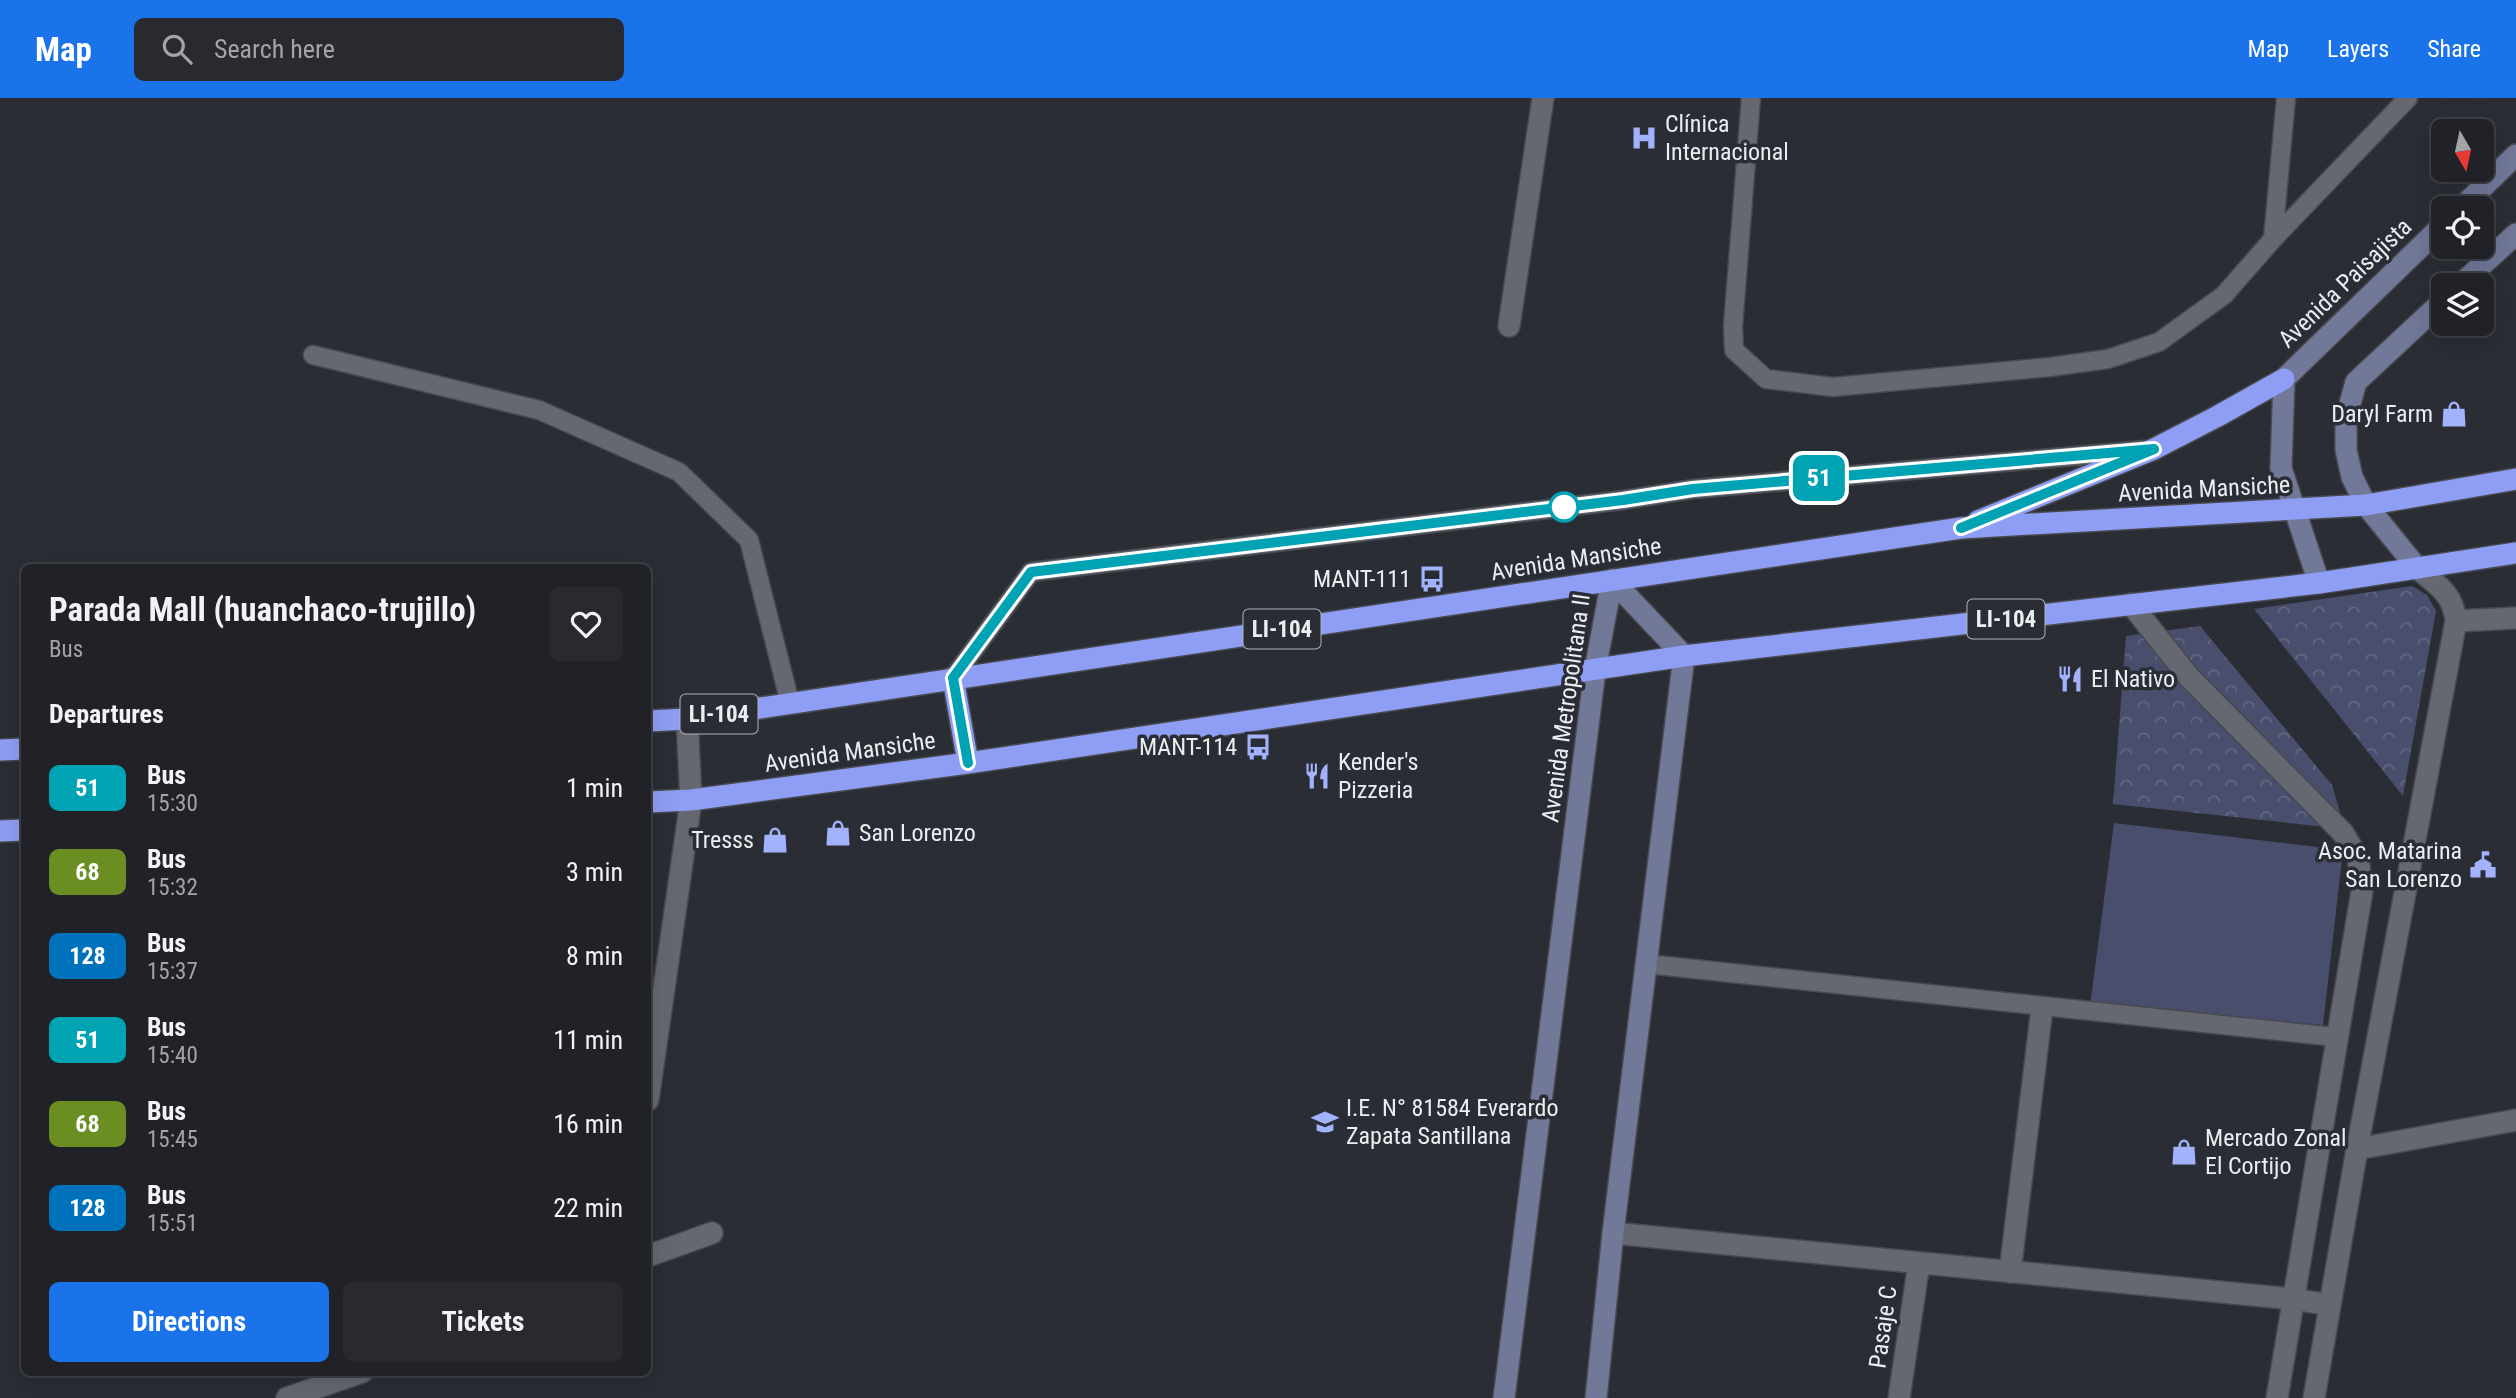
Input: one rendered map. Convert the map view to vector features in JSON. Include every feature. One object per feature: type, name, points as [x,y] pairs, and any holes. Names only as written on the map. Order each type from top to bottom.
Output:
[{"type":"highway","points":[[1961,528],[2154,449],[2284,379]]},
{"type":"highway","name":"Avenida Mansiche","points":[[651,721],[687,719],[1961,528],[2366,505],[2516,479]]},
{"type":"highway","name":"Avenida Mansiche","points":[[651,802],[691,800],[968,763],[1684,656],[2319,583],[2516,553]]},
{"type":"highway","points":[[953,678],[968,763]]},
{"type":"highway","points":[[0,750],[21,749]]},
{"type":"highway","points":[[0,831],[21,830]]},
{"type":"main road","points":[[2473,196],[2516,155]]},
{"type":"main road","points":[[2473,273],[2516,234]]},
{"type":"main road","name":"Avenida Paisajista","points":[[2319,583],[2281,468],[2284,379],[2431,237]]},
{"type":"main road","points":[[2418,569],[2366,505],[2352,477],[2346,450],[2346,418],[2356,382],[2431,312]]},
{"type":"main road","name":"Avenida Metropolitana II","points":[[1612,580],[1684,656]]},
{"type":"main road","name":"Avenida Metropolitana II","points":[[1504,1398],[1595,670],[1612,580]]},
{"type":"main road","points":[[1596,1398],[1613,1233],[1684,656]]},
{"type":"street","points":[[1509,326],[1543,98]]},
{"type":"street","points":[[2314,1398],[2357,1149],[2456,621],[2454,604],[2418,569]]},
{"type":"street","points":[[2131,604],[2189,677],[2343,833],[2358,858],[2362,891],[2277,1398]]},
{"type":"street","points":[[2456,621],[2516,618]]},
{"type":"street","points":[[651,1079],[691,800],[687,719]]},
{"type":"street","points":[[2010,1272],[2042,1008]]},
{"type":"street","points":[[2357,1149],[2516,1120]]},
{"type":"street","points":[[651,1255],[712,1233]]},
{"type":"street","points":[[1613,1233],[2292,1299],[2330,1305]]},
{"type":"street","name":"Pasaje C","points":[[1899,1398],[1919,1263]]},
{"type":"street","points":[[287,1398],[350,1376]]},
{"type":"lane","points":[[1751,98],[1733,326],[1734,350],[1766,379],[1833,387],[2050,367],[2108,359],[2160,342],[2224,295],[2273,239],[2408,98]]},
{"type":"lane","points":[[2273,239],[2286,98]]},
{"type":"lane","points":[[313,355],[540,410],[679,472],[749,540],[790,702]]},
{"type":"lane","points":[[953,678],[1031,572],[1623,500],[1693,489],[2154,449]]},
{"type":"lane","points":[[1647,964],[2042,1008],[2336,1037]]},
{"type":"green space","points":[[2412,586],[2427,595],[2436,611],[2403,796],[2254,609]]},
{"type":"green space","points":[[2200,626],[2332,785],[2345,829],[2113,804],[2126,636]]},
{"type":"green space","points":[[2114,823],[2343,850],[2323,1025],[2090,1006]]},
{"type":"bus line","name":"51","points":[[968,763],[953,678],[1031,572],[1623,500],[1693,489],[2154,449],[1961,528]]},
{"type":"place","name":"Clínica Internacional","points":[[1644,138]]},
{"type":"place","name":"Daryl Farm","points":[[2454,414]]},
{"type":"place","name":"MANT-111","points":[[1432,579]]},
{"type":"place","name":"El Nativo","points":[[2070,679]]},
{"type":"place","name":"MANT-114","points":[[1258,747]]},
{"type":"place","name":"Kender's Pizzeria","points":[[1317,776]]},
{"type":"place","name":"San Lorenzo","points":[[838,833]]},
{"type":"place","name":"Tresss","points":[[775,840]]},
{"type":"place","name":"Asoc. Matarina San Lorenzo","points":[[2483,865]]},
{"type":"place","name":"I.E. N° 81584 Everardo Zapata Santillana","points":[[1325,1122]]},
{"type":"place","name":"Mercado Zonal El Cortijo","points":[[2184,1152]]}]
